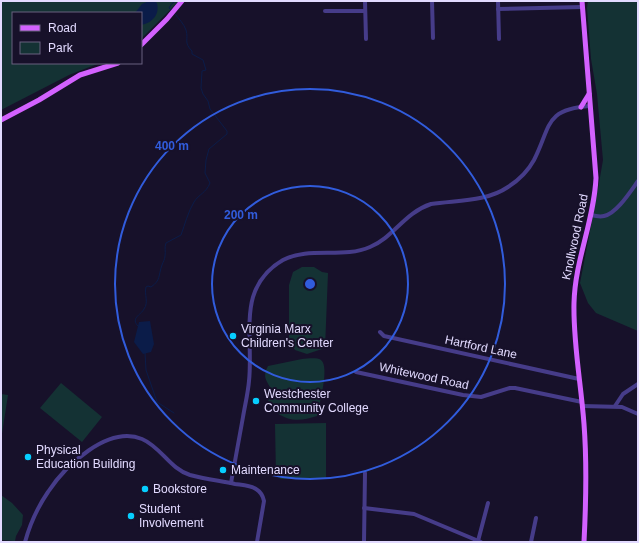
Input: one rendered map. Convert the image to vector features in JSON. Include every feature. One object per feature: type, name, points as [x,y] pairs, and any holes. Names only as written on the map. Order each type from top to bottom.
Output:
[{"type":"main road","points":[[142,43],[167,19],[182,1]]},
{"type":"main road","name":"Knollwood Road","points":[[582,1],[596,178],[594,202],[578,265],[575,286],[574,324],[584,424],[586,475],[584,542]]},
{"type":"main road","points":[[1,120],[39,100],[80,75],[115,64]]},
{"type":"main road","points":[[581,107],[589,93]]},
{"type":"street","points":[[365,1],[366,39]]},
{"type":"street","points":[[432,1],[433,38]]},
{"type":"street","points":[[498,1],[499,39]]},
{"type":"street","points":[[498,9],[582,7]]},
{"type":"street","points":[[325,10],[366,11]]},
{"type":"street","points":[[231,483],[249,382],[251,306],[257,286],[267,273],[284,260],[303,254],[352,251],[369,247],[385,237],[412,213],[425,206],[483,198],[507,188],[528,169],[552,120],[565,110],[590,106]]},
{"type":"street","points":[[591,215],[605,216],[612,212],[638,181]]},
{"type":"street","name":"Hartford Lane","points":[[380,332],[384,336],[579,379]]},
{"type":"street","name":"Whitewood Road","points":[[356,372],[463,396],[481,396],[515,388],[582,404]]},
{"type":"street","points":[[615,406],[623,394],[638,384]]},
{"type":"street","points":[[582,404],[615,406],[629,409],[638,414]]},
{"type":"street","points":[[25,542],[35,514],[54,484],[66,470],[80,457],[103,442],[114,438],[128,436],[143,439],[158,450],[182,472],[192,476],[231,483],[258,490],[263,497],[264,506],[257,542]]},
{"type":"street","points":[[364,542],[365,473]]},
{"type":"street","points":[[364,508],[414,514],[480,541],[488,503]]},
{"type":"street","points":[[531,542],[536,518]]},
{"type":"green space","points":[[1,1],[179,1],[142,38],[142,12],[12,12],[12,64],[97,64],[69,75],[1,110]]},
{"type":"green space","points":[[588,1],[638,1],[638,331],[596,313],[588,303],[580,283],[603,160],[597,94],[591,59],[587,8]]},
{"type":"green space","points":[[302,267],[314,267],[322,272],[328,273],[325,348],[307,354],[295,350],[289,341],[289,285],[293,272]]},
{"type":"green space","points":[[314,358],[321,360],[324,370],[324,378],[317,416],[296,420],[282,416],[270,406],[268,395],[270,387],[265,374],[268,366]]},
{"type":"green space","points":[[61,383],[102,417],[82,442],[40,408]]},
{"type":"green space","points":[[1,394],[8,395],[1,440]]},
{"type":"green space","points":[[326,423],[326,479],[281,479],[276,476],[275,424]]},
{"type":"green space","points":[[1,495],[12,503],[23,515],[22,525],[15,541],[1,540]]},
{"type":"water","points":[[149,1],[154,1],[157,3],[158,7],[154,18],[142,25],[142,12],[136,12],[142,4]]},
{"type":"water","points":[[150,321],[154,344],[151,352],[143,354],[134,342],[139,322]]},
{"type":"waterway","points":[[171,10],[169,8],[175,1]]},
{"type":"waterway","points":[[138,326],[135,321],[145,306],[146,287],[151,287],[158,280],[165,258],[166,243],[181,235],[194,202],[207,189],[210,183],[205,173],[209,149],[227,134],[227,131],[210,109],[208,101],[201,88],[202,71],[206,70],[203,60],[192,54],[192,51],[187,43],[187,33],[185,28],[175,14]]},
{"type":"waterway","points":[[145,353],[146,370],[157,402],[174,413]]},
{"type":"place","name":"Virginia Marx Children's Center","points":[[233,336]]},
{"type":"place","name":"Westchester Community College","points":[[256,401]]},
{"type":"place","name":"Physical Education Building","points":[[28,457]]},
{"type":"place","name":"Maintenance","points":[[223,470]]},
{"type":"place","name":"Bookstore","points":[[145,489]]},
{"type":"place","name":"Student Involvement","points":[[131,516]]}]
